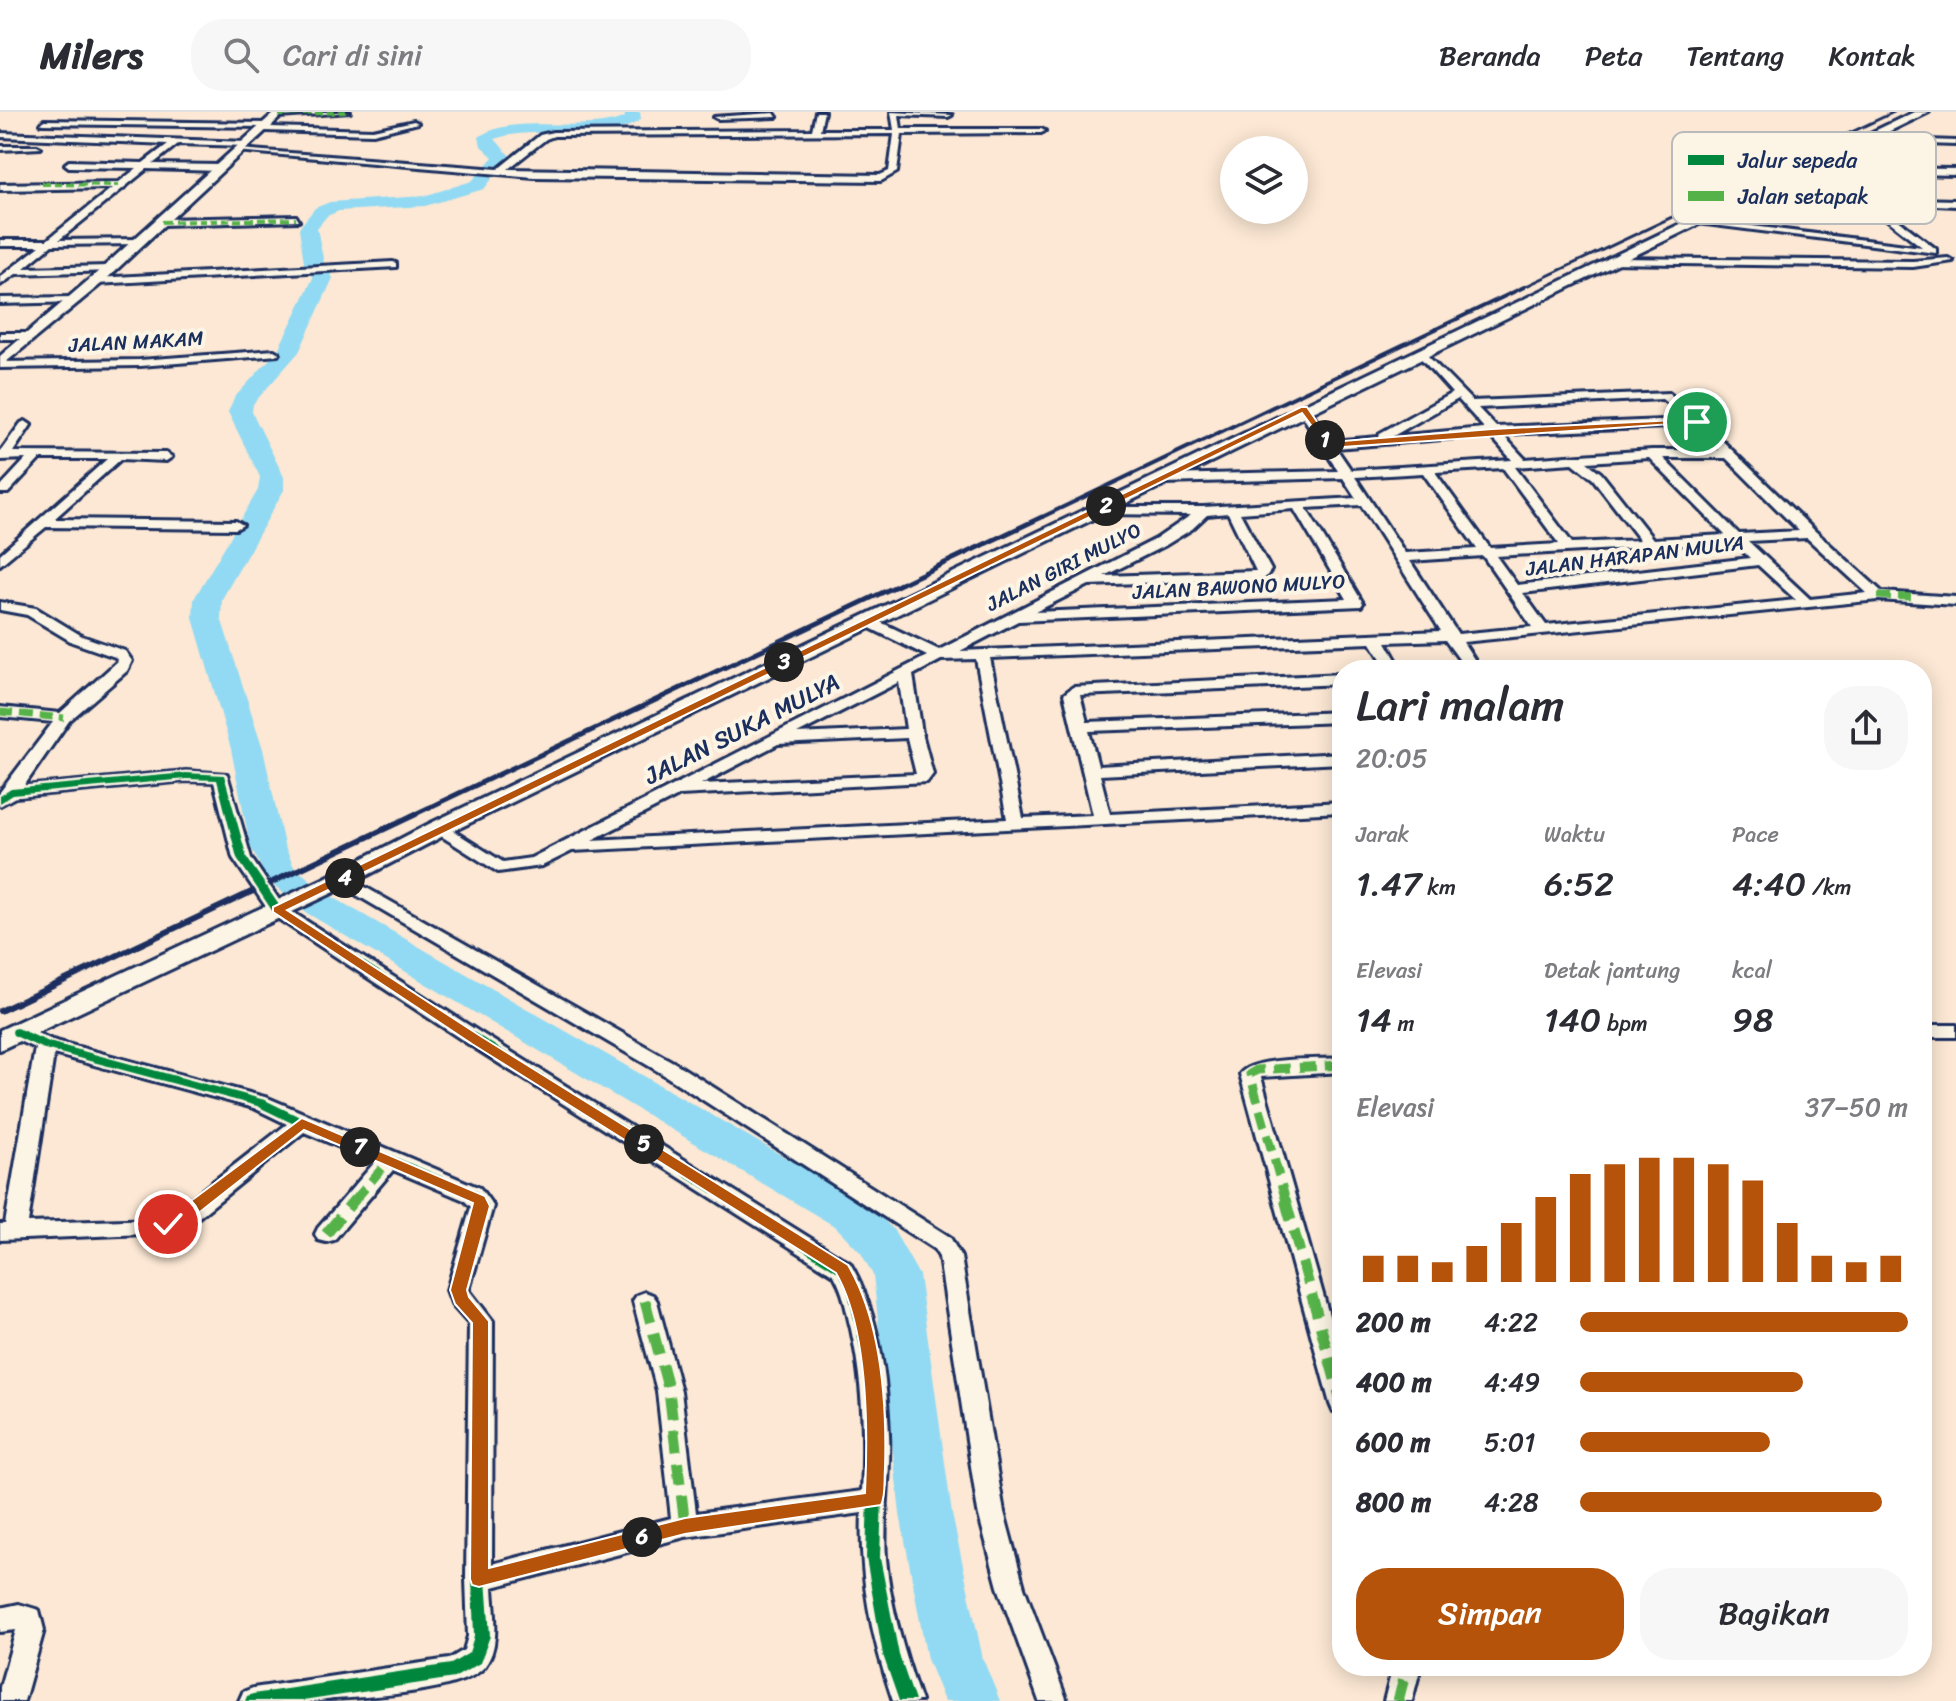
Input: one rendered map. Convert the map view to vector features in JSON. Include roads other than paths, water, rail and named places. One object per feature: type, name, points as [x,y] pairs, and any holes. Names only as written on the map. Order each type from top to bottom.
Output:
[{"type":"main road","points":[[1882,132],[1923,112]]},
{"type":"main road","points":[[8,1036],[337,882],[438,829],[1691,224]]},
{"type":"street","points":[[134,141],[173,112]]},
{"type":"street","points":[[44,122],[156,124],[273,120],[346,112]]},
{"type":"street","points":[[815,134],[820,112]]},
{"type":"street","points":[[0,135],[175,142],[498,172],[881,178],[893,172],[898,133],[895,113],[948,115]]},
{"type":"street","points":[[713,134],[719,114],[774,115]]},
{"type":"street","points":[[273,120],[363,132],[414,123]]},
{"type":"street","points":[[0,364],[273,120]]},
{"type":"street","points":[[756,134],[760,124]]},
{"type":"street","points":[[498,172],[551,134],[1041,131]]},
{"type":"street","points":[[61,148],[92,148],[104,139]]},
{"type":"street","points":[[0,282],[175,142]]},
{"type":"street","points":[[1936,142],[1956,143]]},
{"type":"street","points":[[0,148],[46,148]]},
{"type":"street","points":[[42,184],[81,156]]},
{"type":"street","points":[[69,164],[221,168]]},
{"type":"street","points":[[1936,172],[1956,172]]},
{"type":"street","points":[[0,187],[119,185]]},
{"type":"street","points":[[1936,202],[1956,203]]},
{"type":"street","points":[[162,222],[296,219]]},
{"type":"street","points":[[1711,224],[1933,251]]},
{"type":"street","points":[[1610,261],[1913,264],[1948,261],[1899,224]]},
{"type":"street","points":[[0,243],[139,242]]},
{"type":"street","points":[[96,281],[393,265]]},
{"type":"street","points":[[14,271],[109,269]]},
{"type":"street","points":[[0,301],[75,300]]},
{"type":"street","points":[[0,336],[32,336]]},
{"type":"street","points":[[1421,352],[1521,462]]},
{"type":"street","name":"JALAN MAKAM","points":[[0,364],[140,363],[274,353]]},
{"type":"street","points":[[1378,439],[1460,393]]},
{"type":"street","points":[[1470,405],[1665,395],[1878,596]]},
{"type":"street","points":[[1304,409],[1467,660]]},
{"type":"street","points":[[1328,445],[1492,431],[1697,422]]},
{"type":"street","points":[[2,456],[25,425]]},
{"type":"street","points":[[4,490],[38,454]]},
{"type":"street","points":[[1164,479],[1349,474],[1652,454],[1730,454]]},
{"type":"street","points":[[1652,454],[1737,539],[1805,601]]},
{"type":"street","points":[[0,561],[118,455]]},
{"type":"street","points":[[2,456],[166,457]]},
{"type":"street","points":[[1576,459],[1597,476],[1649,543]]},
{"type":"street","points":[[1506,463],[1569,548]]},
{"type":"street","points":[[1427,469],[1542,630]]},
{"type":"street","points":[[1098,510],[1203,511],[1365,501]]},
{"type":"street","name":"JALAN BAWONO MULYO","points":[[1014,617],[1356,603],[1298,505]]},
{"type":"street","points":[[1083,582],[1260,575],[1264,570],[1232,509]]},
{"type":"street","name":"JALAN GIRI MULYO","points":[[939,656],[1176,533],[1203,511]]},
{"type":"street","points":[[40,523],[236,525]]},
{"type":"street","points":[[1401,557],[1810,534]]},
{"type":"street","name":"JALAN HARAPAN MULYA","points":[[1514,590],[1761,561]]},
{"type":"street","points":[[867,621],[939,656],[1451,637],[1878,596],[1956,601]]},
{"type":"street","points":[[0,606],[31,611],[77,639],[125,658],[122,668],[64,718],[5,796]]},
{"type":"street","points":[[1376,638],[1389,660]]},
{"type":"street","points":[[982,654],[1016,824]]},
{"type":"street","name":"JALAN SUKA MULYA","points":[[567,846],[939,656]]},
{"type":"street","points":[[675,791],[921,779],[925,774],[914,733],[905,673]]},
{"type":"street","points":[[1103,821],[1072,698],[1078,690],[1332,679]]},
{"type":"street","points":[[0,712],[64,718]]},
{"type":"street","points":[[1081,727],[1332,721]]},
{"type":"street","points":[[773,741],[914,733]]},
{"type":"street","points":[[1092,771],[1332,759]]},
{"type":"street","points":[[5,796],[186,776],[221,777],[242,858],[283,907],[477,1040],[842,1269],[853,1288],[871,1366],[877,1435],[873,1558],[879,1606],[907,1701]]},
{"type":"street","points":[[438,829],[491,864],[506,868],[536,862],[567,846],[1332,808]]},
{"type":"street","points":[[337,882],[668,1068],[942,1243],[950,1257],[991,1512],[1011,1587],[1053,1701]]},
{"type":"street","points":[[1932,1031],[1956,1031]]},
{"type":"street","points":[[8,1036],[261,1103],[472,1194],[482,1206],[458,1290],[461,1300],[481,1321],[479,1579],[482,1636],[475,1658],[454,1671],[262,1700]]},
{"type":"street","points":[[45,1045],[7,1232],[161,1227],[191,1211],[302,1123]]},
{"type":"street","points":[[1332,1066],[1257,1070],[1250,1074],[1332,1368]]},
{"type":"street","points":[[326,1234],[390,1159]]},
{"type":"street","points":[[645,1301],[669,1391],[685,1526]]},
{"type":"street","points":[[479,1579],[685,1526],[874,1500]]},
{"type":"street","points":[[0,1620],[23,1616],[29,1619],[30,1630],[10,1701]]},
{"type":"street","points":[[1398,1701],[1404,1676]]},
{"type":"waterway","points":[[632,112],[633,119],[621,124],[524,127],[487,137],[487,143],[502,156],[478,185],[425,201],[336,206],[321,212],[308,228],[314,263],[323,278],[288,352],[242,403],[240,412],[272,477],[271,490],[208,599],[207,618],[247,749],[267,845],[279,872],[318,904],[852,1216],[877,1241],[896,1275],[926,1514],[955,1659],[972,1701]]},
{"type":"railway","points":[[1852,132],[1894,112]]},
{"type":"railway","points":[[1520,289],[1672,217]]},
{"type":"railway","points":[[1038,519],[1524,287]]},
{"type":"railway","points":[[411,816],[1042,517]]},
{"type":"railway","points":[[0,1011],[416,814]]}]
